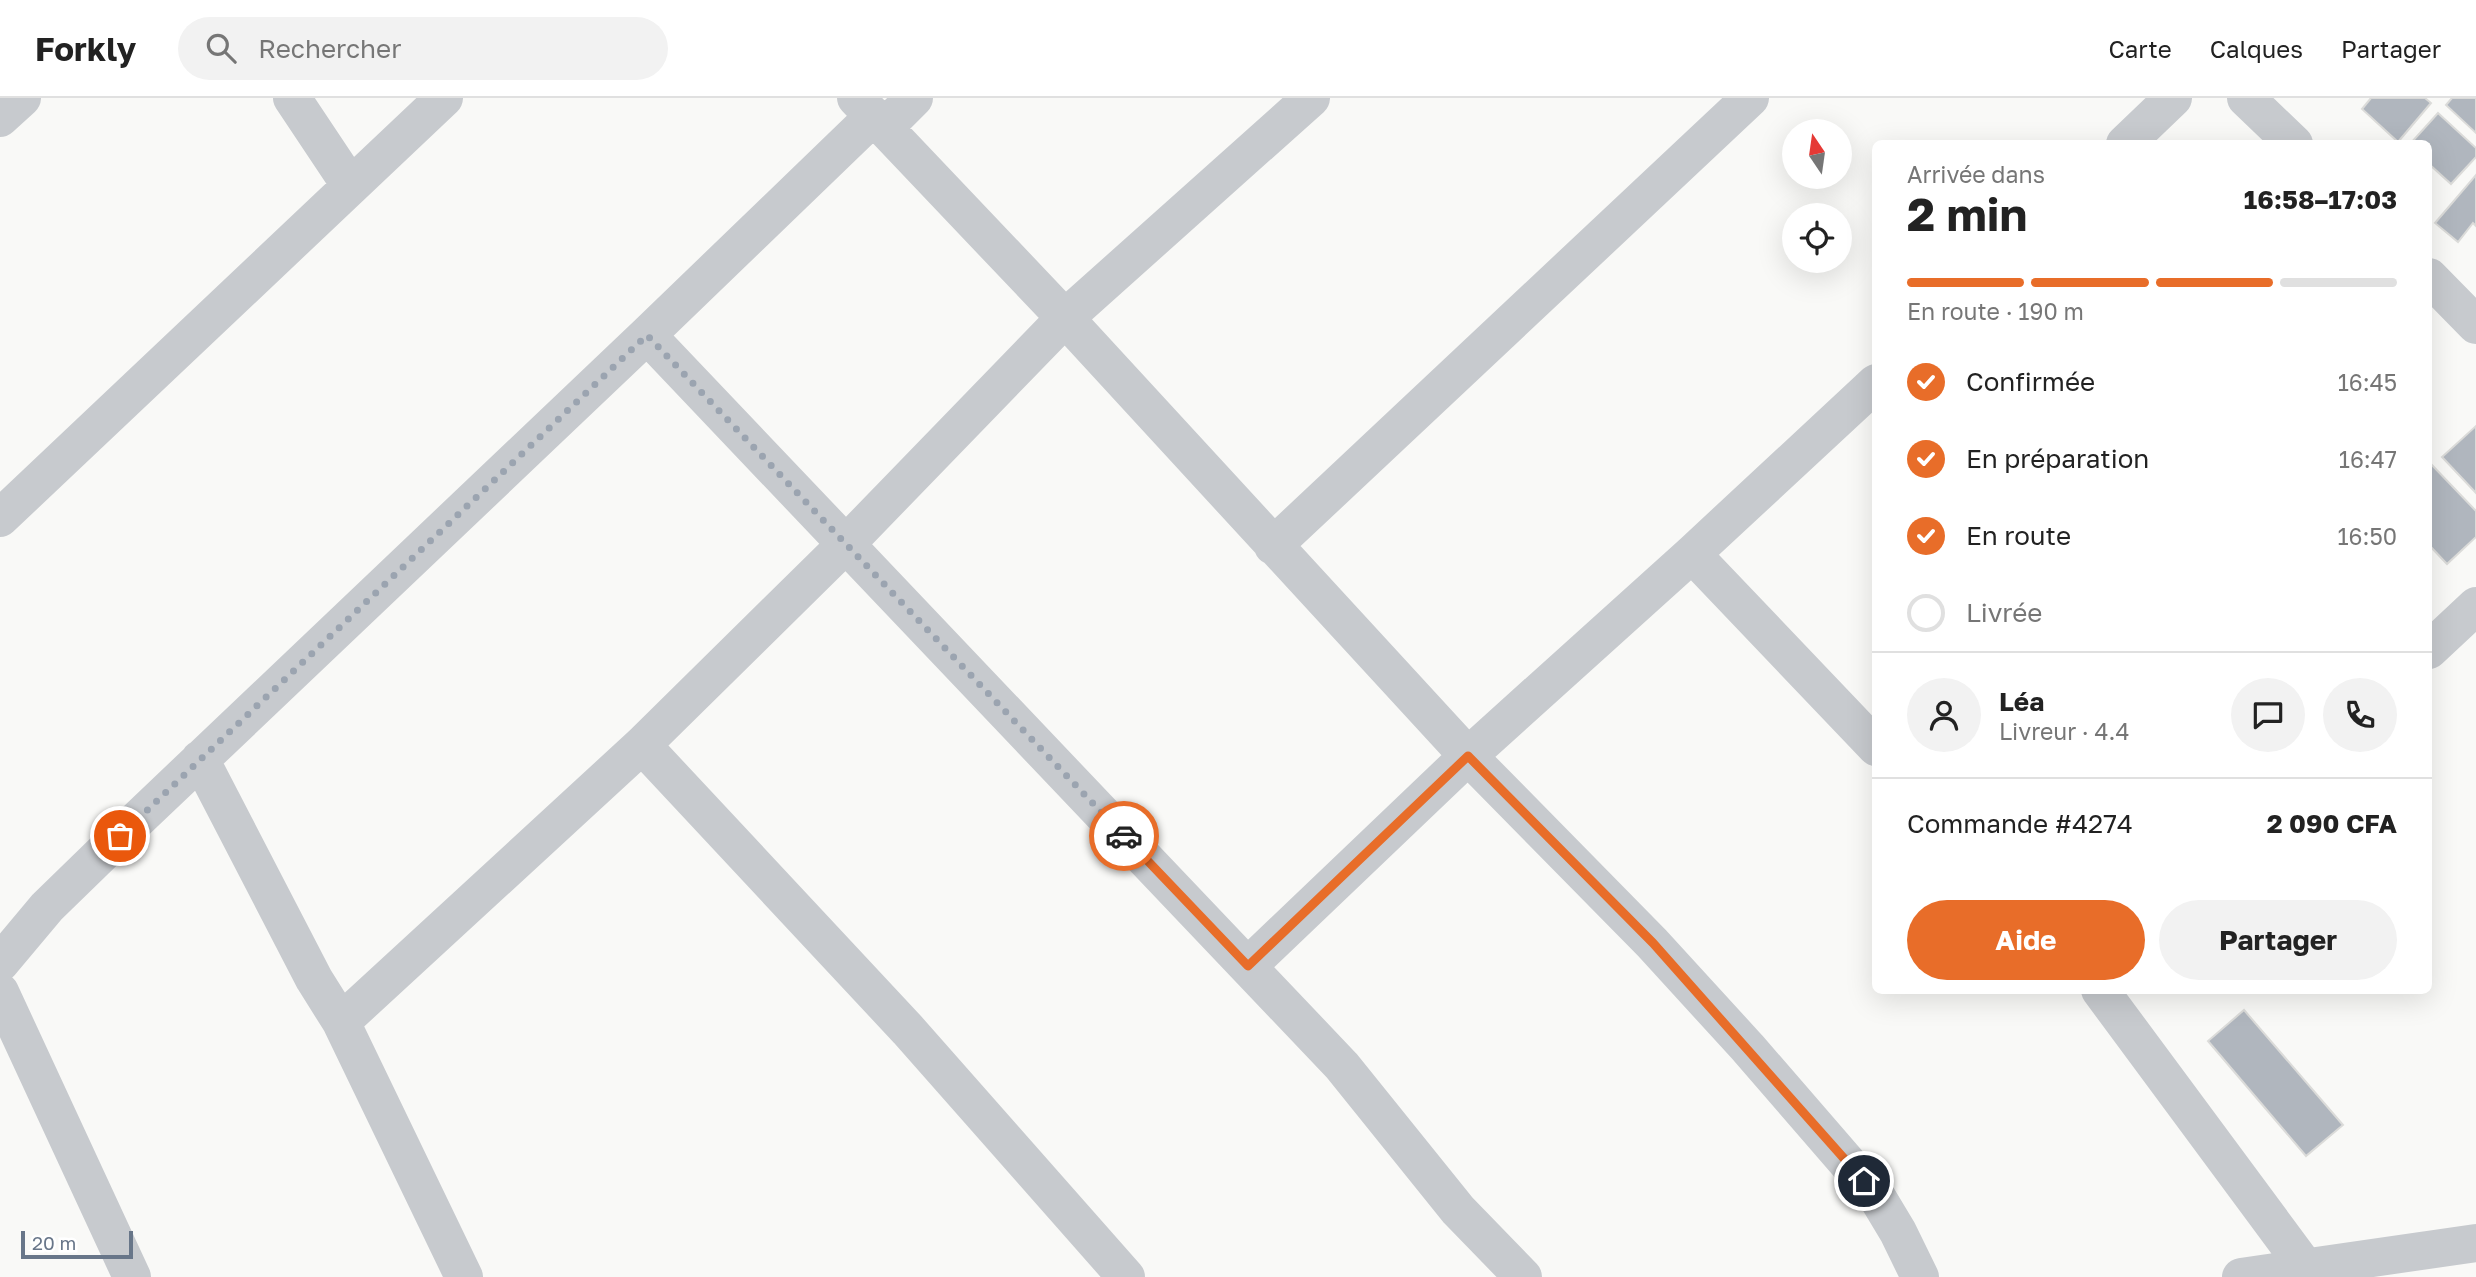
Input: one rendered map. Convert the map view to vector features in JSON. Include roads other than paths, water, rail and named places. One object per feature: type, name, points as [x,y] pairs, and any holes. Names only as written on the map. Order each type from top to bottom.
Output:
[{"type":"street","points":[[0,118],[22,98]]},
{"type":"street","points":[[292,98],[351,185]]},
{"type":"street","points":[[0,518],[444,98]]},
{"type":"street","points":[[0,963],[47,907],[647,335],[871,114],[915,98]]},
{"type":"street","points":[[341,1022],[642,745],[846,544],[1065,318],[1311,98]]},
{"type":"street","points":[[1273,546],[1750,98]]},
{"type":"street","points":[[2129,140],[2173,98]]},
{"type":"street","points":[[2246,98],[2290,140]]},
{"type":"street","points":[[871,114],[1065,318],[1468,756],[1653,943],[1748,1048],[1877,1196],[1899,1232],[1920,1277]]},
{"type":"street","points":[[2432,280],[2476,325]]},
{"type":"street","points":[[647,335],[1342,1066],[1458,1210],[1523,1277]]},
{"type":"street","points":[[1248,966],[1468,756],[1872,387]]},
{"type":"street","points":[[1692,554],[1872,743]]},
{"type":"street","points":[[2432,647],[2476,606]]},
{"type":"street","points":[[642,745],[908,1030],[1126,1277]]},
{"type":"street","points":[[200,759],[314,979],[341,1022],[464,1277]]},
{"type":"street","points":[[0,992],[132,1277]]},
{"type":"street","points":[[2103,994],[2305,1267]]},
{"type":"street","points":[[2241,1277],[2476,1242]]}]
